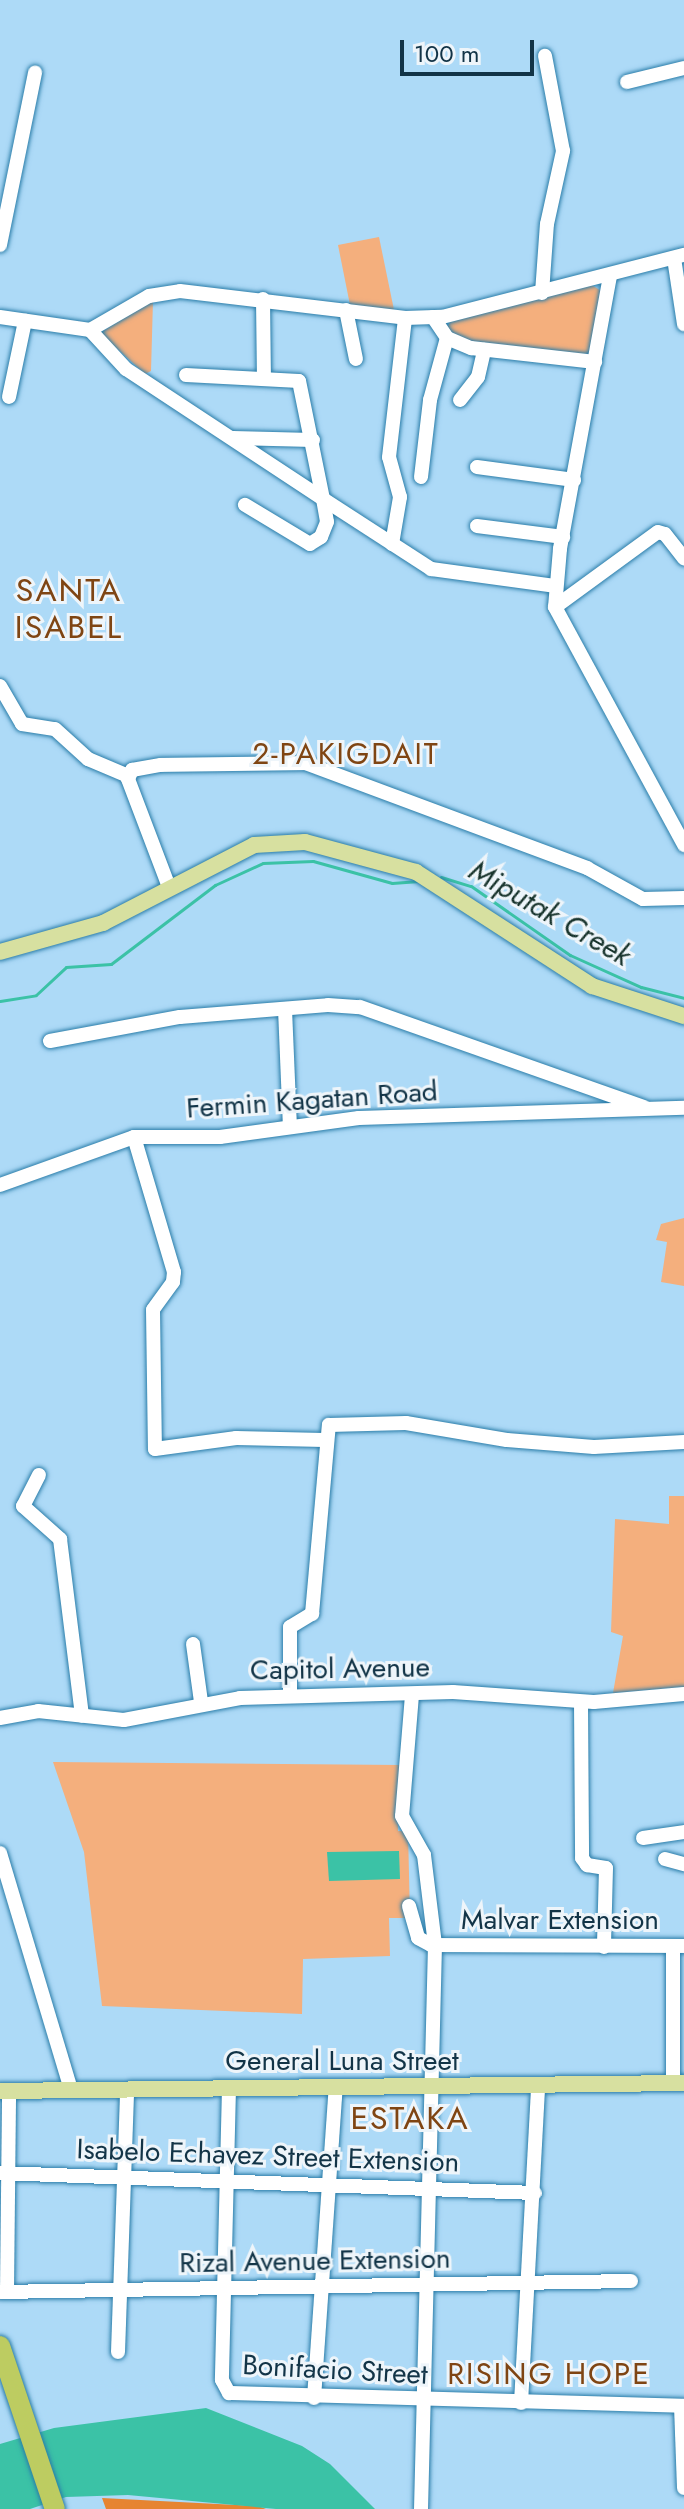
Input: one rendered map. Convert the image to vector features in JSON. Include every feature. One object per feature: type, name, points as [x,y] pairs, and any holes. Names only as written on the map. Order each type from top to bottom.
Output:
[{"type":"highway","points":[[2,2351],[55,2507]]},
{"type":"main road","points":[[0,952],[103,923],[169,887],[272,841],[356,853],[435,882],[592,986],[684,1016]]},
{"type":"main road","name":"General Luna Street","points":[[5,2091],[678,2083]]},
{"type":"street","points":[[542,293],[547,224],[563,151],[545,56]]},
{"type":"street","points":[[627,82],[684,68]]},
{"type":"street","points":[[0,245],[35,73]]},
{"type":"street","points":[[90,330],[137,301],[170,291],[263,299],[405,318],[433,317],[542,293],[679,257],[684,324]]},
{"type":"street","points":[[610,276],[563,537],[555,607],[684,845]]},
{"type":"street","points":[[263,299],[264,378]]},
{"type":"street","points":[[346,310],[356,359]]},
{"type":"street","points":[[0,317],[90,330],[126,369],[392,544],[445,574],[555,586]]},
{"type":"street","points":[[433,317],[447,338],[484,350],[595,362]]},
{"type":"street","points":[[392,544],[400,497],[389,457],[405,318]]},
{"type":"street","points":[[9,397],[25,321]]},
{"type":"street","points":[[421,477],[430,400],[447,338]]},
{"type":"street","points":[[460,400],[478,377],[484,350]]},
{"type":"street","points":[[186,375],[264,378],[303,384],[327,522],[321,537],[310,544],[245,505]]},
{"type":"street","points":[[231,438],[313,440]]},
{"type":"street","points":[[477,467],[574,480]]},
{"type":"street","points":[[477,526],[563,537]]},
{"type":"street","points":[[555,607],[658,532],[665,534],[684,558]]},
{"type":"street","points":[[0,686],[22,724],[55,729],[88,759],[128,776],[161,765],[305,763],[587,868],[643,899],[684,898]]},
{"type":"street","points":[[128,776],[169,887]]},
{"type":"street","points":[[50,1041],[180,1017],[328,1005],[387,1014],[652,1110]]},
{"type":"street","points":[[285,1009],[290,1126]]},
{"type":"street","name":"Fermin Kagatan Road","points":[[0,1185],[134,1137],[220,1137],[359,1118],[684,1108]]},
{"type":"street","points":[[134,1137],[174,1272],[173,1282],[153,1310],[155,1449],[236,1438],[324,1440]]},
{"type":"street","points":[[290,1696],[290,1627],[312,1614],[324,1440],[329,1425],[354,1420],[406,1423],[561,1446],[684,1442]]},
{"type":"street","points":[[39,1475],[23,1506],[60,1539],[82,1716]]},
{"type":"street","points":[[193,1644],[201,1702]]},
{"type":"street","name":"Capitol Avenue","points":[[0,1718],[38,1711],[124,1720],[201,1702],[290,1696],[462,1692],[581,1702],[684,1694]]},
{"type":"street","points":[[412,1695],[402,1816],[424,1855],[435,1945],[421,2509]]},
{"type":"street","points":[[581,1702],[582,1858],[585,1864],[606,1868],[604,1947]]},
{"type":"street","points":[[643,1838],[684,1832]]},
{"type":"street","points":[[0,1854],[71,2090]]},
{"type":"street","points":[[665,1859],[684,1864]]},
{"type":"street","points":[[409,1906],[418,1938],[435,1945]]},
{"type":"street","name":"Malvar Extension","points":[[435,1945],[678,1946]]},
{"type":"street","points":[[678,1946],[678,2083]]},
{"type":"street","points":[[521,2403],[535,2193],[538,2086]]},
{"type":"street","points":[[314,2398],[336,2087]]},
{"type":"street","points":[[225,2289],[229,2088]]},
{"type":"street","points":[[118,2352],[127,2089]]},
{"type":"street","points":[[3,2292],[5,2091]]},
{"type":"street","name":"Isabelo Echavez Street Extension","points":[[3,2173],[330,2182],[535,2193]]},
{"type":"street","name":"Rizal Avenue Extension","points":[[3,2292],[631,2281]]},
{"type":"street","name":"Bonifacio Street","points":[[225,2289],[224,2389],[235,2395],[682,2406]]},
{"type":"street","points":[[682,2406],[682,2488]]},
{"type":"shaded area","points":[[379,237],[394,310],[350,305],[338,245]]},
{"type":"shaded area","points":[[590,284],[603,292],[589,355],[485,348],[446,331],[450,321]]},
{"type":"shaded area","points":[[153,300],[151,371],[145,374],[100,333]]},
{"type":"shaded area","points":[[684,1218],[684,1286],[661,1282],[667,1242],[656,1240],[661,1224]]},
{"type":"shaded area","points":[[669,1496],[684,1496],[684,1687],[613,1693],[623,1636],[611,1632],[615,1519],[669,1524]]},
{"type":"shaded area","points":[[53,1762],[401,1765],[398,1831],[408,1831],[410,1918],[389,1918],[390,1956],[303,1959],[302,2014],[102,2006],[84,1852]]},
{"type":"shaded area","points":[[399,1851],[400,1879],[329,1881],[327,1852]]},
{"type":"shaded area","points":[[206,2408],[302,2446],[330,2464],[375,2509],[276,2509],[128,2495],[66,2497],[30,2509],[0,2509],[0,2444],[54,2428]]},
{"type":"shaded area","points":[[102,2498],[258,2506],[266,2509],[106,2509]]},
{"type":"waterway","name":"Miputak Creek","points":[[0,1001],[36,995],[66,967],[111,964],[215,885],[263,863],[313,861],[392,883],[419,881]]},
{"type":"waterway","name":"Miputak Creek","points":[[441,877],[471,886],[570,955],[641,987],[684,998]]},
{"type":"district","name":"SANTA ISABEL","points":[[69,610]]},
{"type":"district","name":"2-PAKIGDAIT","points":[[346,754]]},
{"type":"district","name":"ESTAKA","points":[[410,2118]]},
{"type":"district","name":"RISING HOPE","points":[[549,2374]]}]
